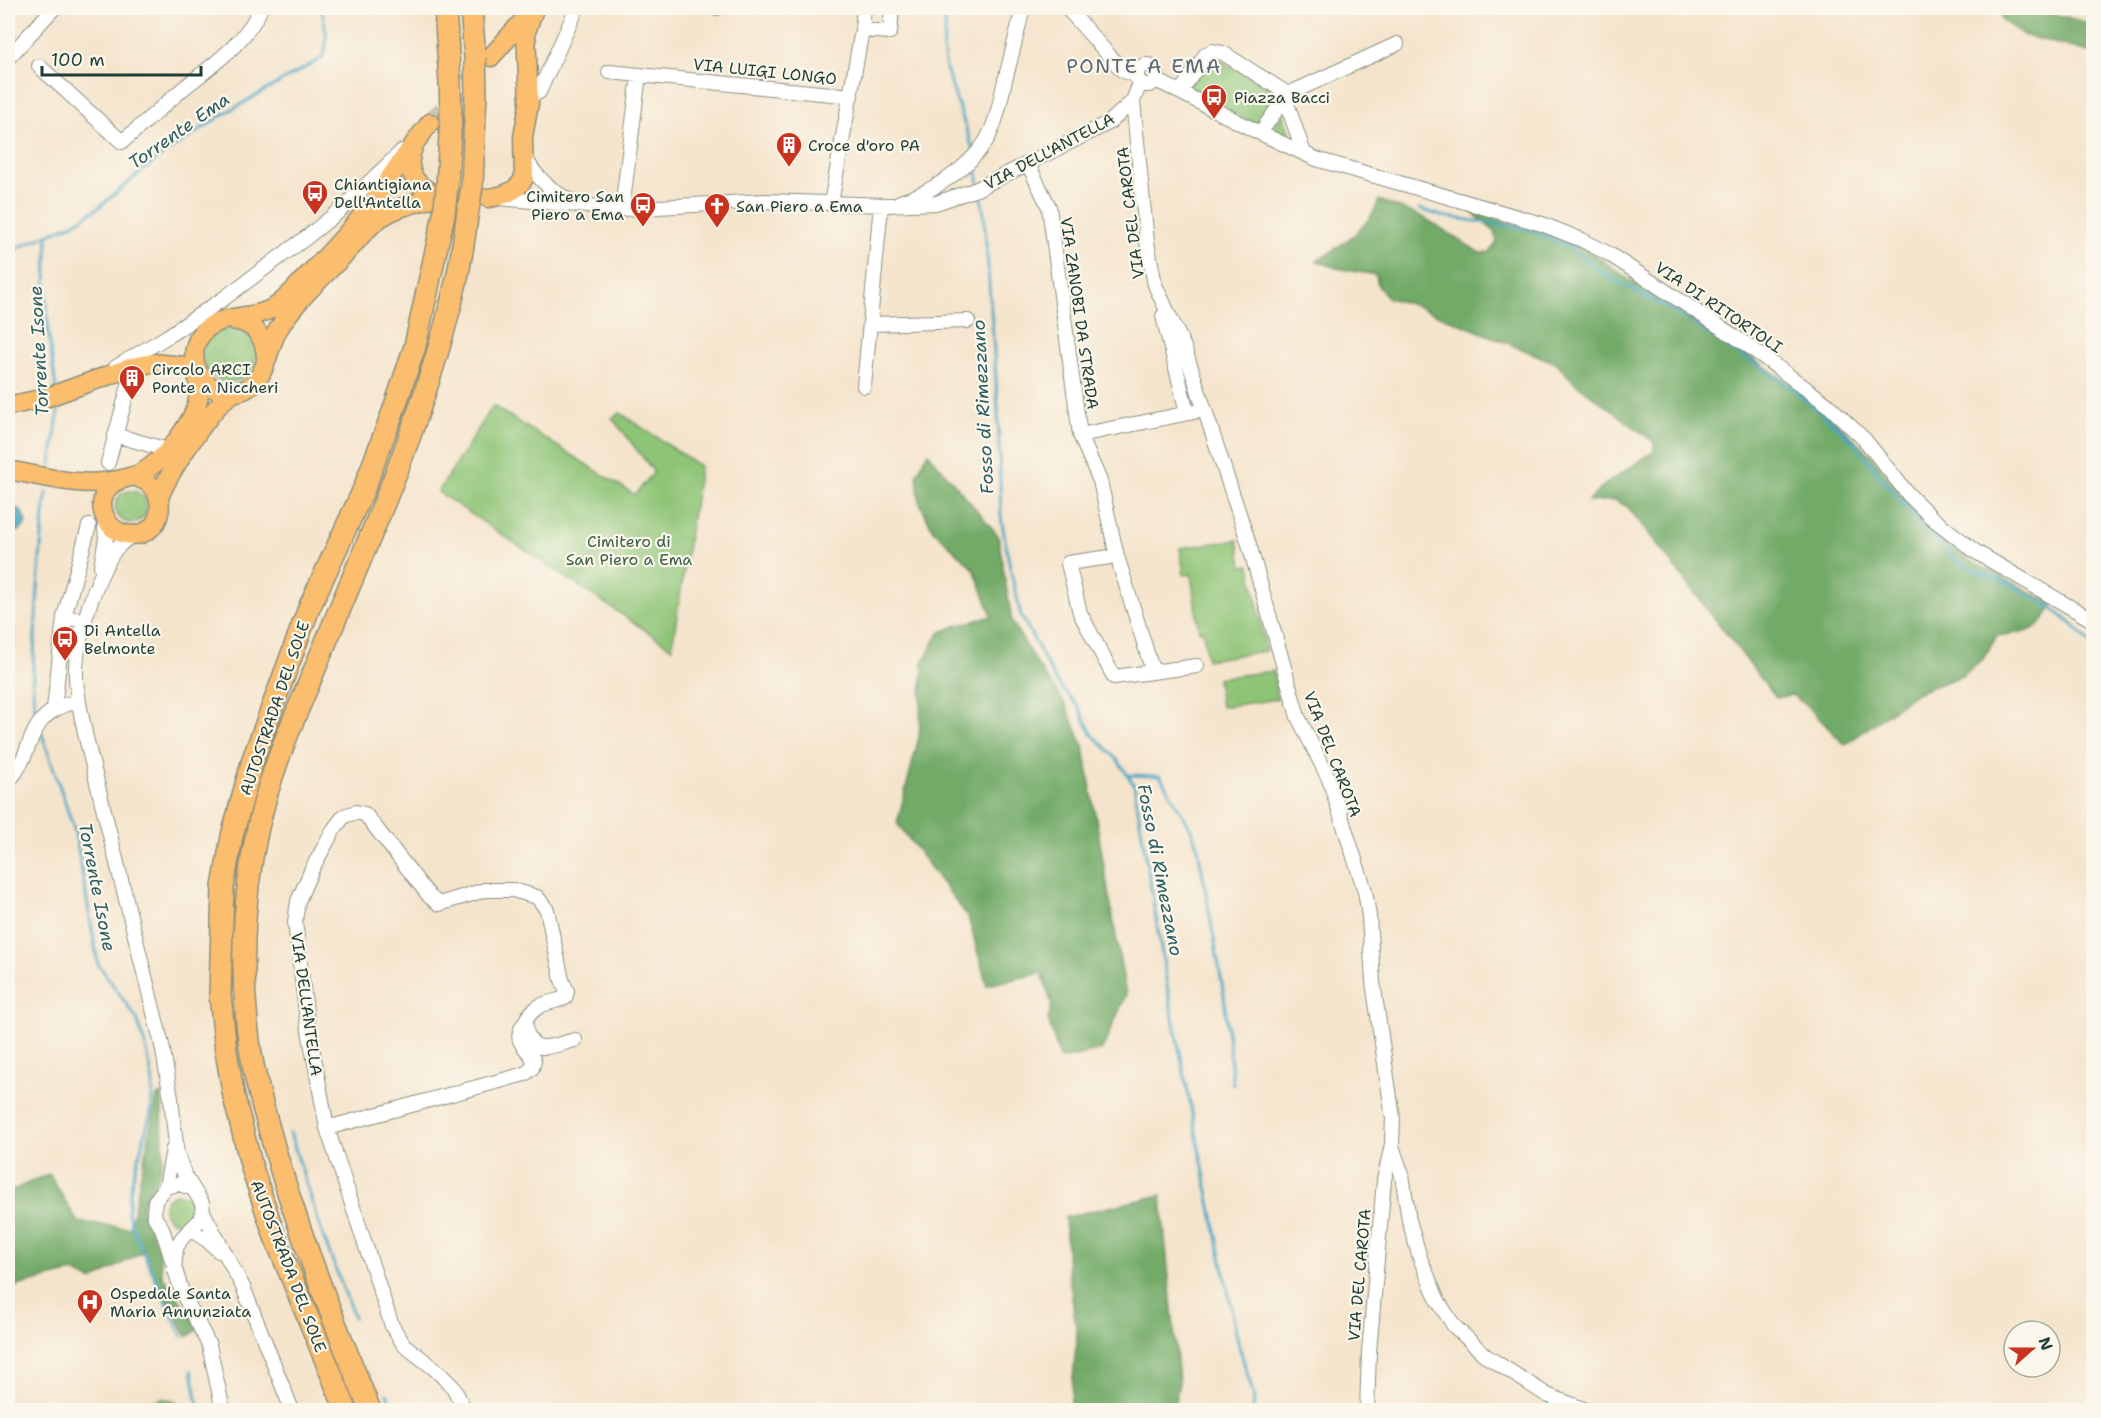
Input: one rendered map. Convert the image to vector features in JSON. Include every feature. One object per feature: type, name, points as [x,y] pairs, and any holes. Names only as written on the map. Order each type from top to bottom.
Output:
[{"type":"highway","name":"AUTOSTRADA DEL SOLE","points":[[346,1410],[275,1237],[252,1168],[234,1097],[220,995],[223,887],[232,836],[252,759],[309,608],[363,491],[415,346],[444,214],[434,193],[451,116],[445,8]]},
{"type":"highway","name":"AUTOSTRADA DEL SOLE","points":[[370,1410],[310,1260],[264,1113],[248,1033],[244,977],[245,913],[252,861],[265,800],[289,730],[386,499],[416,417],[443,333],[457,276],[468,210],[480,192],[476,93],[486,58],[471,8]]},
{"type":"main road","points":[[486,58],[535,8]]},
{"type":"main road","points":[[480,192],[507,194],[521,183],[525,173],[522,137],[528,114],[529,89],[526,32],[535,8]]},
{"type":"main road","points":[[486,58],[501,56],[513,58],[522,66],[529,89]]},
{"type":"main road","points":[[8,406],[49,396],[127,368],[153,363],[197,340],[205,330],[217,322],[262,314],[278,305],[322,260],[369,206],[430,123]]},
{"type":"main road","points":[[416,141],[409,157],[410,170],[417,183],[434,193]]},
{"type":"main road","points":[[159,498],[163,486],[198,431],[224,400],[258,379],[275,335],[288,314],[364,233],[388,213],[434,193]]},
{"type":"main road","points":[[217,322],[232,320],[251,326],[262,339],[266,359]]},
{"type":"main road","points":[[9,470],[60,480],[97,482],[124,478],[148,482],[154,487],[159,498],[160,511],[155,523],[145,531],[132,535],[116,531],[104,515],[103,498],[108,488],[124,478],[147,469],[168,450],[184,429],[195,408],[199,394],[194,353],[197,340]]},
{"type":"main road","points":[[153,363],[196,368]]},
{"type":"main road","points":[[196,368],[205,383],[216,390],[228,392],[242,390]]},
{"type":"main road","points":[[60,480],[83,493],[104,515]]},
{"type":"street","points":[[8,58],[54,8]]},
{"type":"street","points":[[39,66],[122,142],[239,42],[255,21],[261,8]]},
{"type":"street","points":[[529,89],[533,95],[539,92],[577,8]]},
{"type":"street","points":[[851,96],[864,8]]},
{"type":"street","points":[[862,30],[890,32],[892,8]]},
{"type":"street","points":[[864,386],[884,205],[907,200],[957,171],[986,140],[996,115],[1023,8]]},
{"type":"street","points":[[1067,8],[1122,70],[1138,80]]},
{"type":"street","points":[[1260,134],[1286,96],[1397,44]]},
{"type":"street","points":[[1181,91],[1206,54],[1213,51],[1223,53],[1286,96],[1304,153]]},
{"type":"street","name":"VIA DI RITORTOLI","points":[[1138,80],[1140,67],[1149,65],[1156,71],[1156,80],[1260,134],[1316,159],[1542,224],[1609,254],[1746,344],[1828,405],[1865,440],[1908,495],[1932,518],[1976,552],[2094,621]]},
{"type":"street","name":"VIA LUIGI LONGO","points":[[609,72],[851,96],[831,203]]},
{"type":"street","points":[[622,209],[639,75]]},
{"type":"street","name":"VIA DELL'ANTELLA","points":[[480,192],[622,209],[765,201],[926,205],[945,201],[980,188],[1110,122],[1133,101],[1138,80]]},
{"type":"street","name":"VIA DEL CAROTA","points":[[1133,101],[1147,242],[1155,285],[1187,412]]},
{"type":"street","points":[[98,378],[168,336],[223,299],[338,212],[416,141]]},
{"type":"street","points":[[523,151],[534,173],[563,196],[580,205]]},
{"type":"street","name":"VIA ZANOBI DA STRADA","points":[[1028,164],[1049,207],[1080,435],[1100,481],[1118,556],[1153,672]]},
{"type":"street","name":"VIA DEL CAROTA","points":[[1155,285],[1184,347],[1249,544],[1298,717],[1329,779],[1365,891],[1373,982],[1393,1118],[1392,1144],[1384,1180],[1369,1352],[1367,1410]]},
{"type":"street","points":[[217,322],[216,310],[223,299]]},
{"type":"street","points":[[872,324],[968,321]]},
{"type":"street","points":[[108,463],[129,385]]},
{"type":"street","name":"VIA ZANOBI DA STRADA","points":[[1080,435],[1187,412],[1205,412]]},
{"type":"street","points":[[116,435],[168,450]]},
{"type":"street","points":[[97,587],[105,546],[104,515]]},
{"type":"street","points":[[54,709],[64,617],[88,526]]},
{"type":"street","points":[[132,535],[115,550],[97,587],[85,621],[80,638],[76,671],[78,701],[112,848],[162,1045],[180,1166],[192,1188],[201,1198],[203,1212],[231,1264],[262,1333],[292,1410]]},
{"type":"street","points":[[1118,556],[1068,562],[1080,613],[1114,677],[1197,666]]},
{"type":"street","points":[[64,617],[85,621]]},
{"type":"street","points":[[8,782],[38,725],[54,709],[78,701]]},
{"type":"street","name":"VIA DELL'ANTELLA","points":[[465,1410],[453,1387],[435,1369],[404,1345],[392,1326],[327,1128],[307,1020],[295,922],[298,901],[312,868],[344,816],[356,812],[365,814],[430,897],[440,904],[485,890],[513,890],[537,897],[546,910],[562,980],[567,991],[565,998],[540,1006],[526,1021]]},
{"type":"street","points":[[526,1021],[529,1037],[541,1047],[575,1040]]},
{"type":"street","points":[[327,1128],[525,1074],[532,1068],[534,1061],[519,1039],[519,1034],[526,1021]]},
{"type":"street","points":[[166,1187],[172,1163],[174,1135]]},
{"type":"street","name":"VIA DEL CAROTA","points":[[1392,1144],[1402,1175],[1409,1220],[1420,1258],[1438,1302],[1454,1326],[1494,1361],[1547,1395],[1586,1410]]},
{"type":"street","points":[[192,1188],[179,1184],[166,1187],[157,1195],[153,1206],[155,1218],[162,1228],[182,1292],[209,1345],[223,1410]]},
{"type":"street","points":[[174,1269],[177,1248],[200,1220],[203,1212]]},
{"type":"street","points":[[162,1228],[175,1233],[190,1231],[216,1248],[231,1264]]},
{"type":"green space","points":[[2000,8],[2037,8],[2093,24],[2093,53],[2023,35],[2002,20]]},
{"type":"green space","points":[[1207,58],[1218,59],[1278,93],[1259,127],[1187,87]]},
{"type":"green space","points":[[1283,114],[1292,141],[1270,132]]},
{"type":"green space","points":[[1379,200],[1423,217],[1480,253],[1490,252],[1497,242],[1494,231],[1471,212],[1560,236],[1589,251],[1634,283],[1727,341],[1821,407],[1872,456],[1898,490],[1949,543],[1969,560],[2054,604],[2048,614],[2031,630],[1997,636],[1983,659],[1964,675],[1916,693],[1845,745],[1806,705],[1792,695],[1776,698],[1628,507],[1615,500],[1588,502],[1603,486],[1654,451],[1654,442],[1575,383],[1556,363],[1414,305],[1388,298],[1378,286],[1376,275],[1336,268],[1317,261],[1361,228]]},
{"type":"green space","points":[[229,328],[239,330],[248,336],[254,345],[256,355],[254,365],[248,374],[239,380],[229,382],[219,380],[210,374],[204,365],[202,355],[204,345],[210,336],[219,330]]},
{"type":"green space","name":"Cimitero di San Piero a Ema","points":[[493,406],[635,495],[654,472],[612,418],[620,413],[700,466],[672,648],[438,492]]},
{"type":"green space","points":[[928,453],[998,535],[1012,622],[1037,664],[1066,705],[1084,748],[1126,995],[1102,1050],[1060,1059],[1048,1019],[1052,1005],[1042,973],[987,985],[968,917],[897,823],[919,737],[923,662],[939,633],[992,616],[974,569],[933,530],[919,501],[917,474]]},
{"type":"green space","points":[[131,491],[143,495],[147,507],[143,519],[131,523],[119,519],[115,507],[119,495]]},
{"type":"green space","points":[[1238,540],[1242,566],[1250,565],[1266,651],[1207,660],[1203,630],[1199,631],[1191,574],[1184,575],[1180,548]]},
{"type":"green space","points":[[1274,671],[1277,699],[1221,707],[1217,678]]},
{"type":"green space","points":[[162,1094],[163,1159],[157,1179],[144,1200],[142,1209],[148,1227],[159,1246],[162,1275],[199,1328],[187,1337],[142,1252],[92,1281],[73,1272],[8,1288],[8,1192],[49,1174],[78,1222],[130,1228],[157,1096]]},
{"type":"green space","points":[[178,1194],[188,1198],[192,1208],[188,1218],[178,1222],[168,1218],[164,1208],[168,1198]]},
{"type":"green space","points":[[1161,1195],[1179,1382],[1174,1410],[1070,1410],[1077,1335],[1068,1268],[1065,1217]]},
{"type":"green space","points":[[161,1398],[176,1402],[183,1410],[142,1410],[151,1402]]},
{"type":"water","points":[[13,507],[21,510],[26,522],[21,529],[16,531],[8,530],[8,509]]},
{"type":"waterway","name":"Torrente Ema","points":[[8,252],[75,223],[98,208],[158,158],[222,115],[322,58],[326,39],[321,8]]},
{"type":"waterway","name":"Fosso di Rimezzano","points":[[947,8],[943,49],[946,69],[973,149]]},
{"type":"waterway","name":"Fosso di Rimezzano","points":[[975,161],[979,184]]},
{"type":"waterway","name":"Fosso di Rimezzano","points":[[980,191],[984,214],[998,407],[1001,517],[1010,568],[1021,615],[1057,683],[1078,706],[1092,734],[1117,759],[1134,785],[1170,1003],[1239,1346],[1254,1396],[1253,1410]]},
{"type":"waterway","points":[[1420,209],[1442,216],[1527,229],[1567,246],[1604,274],[1689,320],[1732,351],[1757,364],[1792,388],[1851,439],[1900,501],[1955,560],[1978,572],[2002,580],[2047,605],[2071,623],[2094,647]]},
{"type":"waterway","name":"Torrente Isone","points":[[48,236],[46,284],[48,330],[56,388]]},
{"type":"waterway","name":"Torrente Isone","points":[[51,464],[58,415],[57,401]]},
{"type":"waterway","name":"Torrente Isone","points":[[38,719],[33,688],[33,667],[47,492]]},
{"type":"waterway","name":"Torrente Isone","points":[[41,731],[75,832],[98,964],[137,1019],[147,1051],[153,1083],[151,1112],[131,1185],[128,1213],[135,1234],[182,1337]]},
{"type":"waterway","points":[[1127,775],[1160,776],[1190,827],[1198,848],[1224,995],[1233,1085]]},
{"type":"waterway","points":[[290,1133],[323,1236],[354,1317]]},
{"type":"waterway","name":"Torrente Isone","points":[[192,1371],[199,1410]]},
{"type":"waterway","points":[[387,1394],[394,1410]]},
{"type":"tunnel","points":[[430,123],[481,67]]},
{"type":"place","name":"Piazza Bacci","points":[[1214,120]]},
{"type":"place","name":"Croce d'oro PA","points":[[789,168]]},
{"type":"place","name":"Chiantigiana Dell'Antella","points":[[315,216]]},
{"type":"place","name":"Cimitero San Piero a Ema","points":[[643,228]]},
{"type":"place","name":"San Piero a Ema","points":[[717,229]]},
{"type":"place","name":"Circolo ARCI Ponte a Niccheri","points":[[132,401]]},
{"type":"place","name":"Di Antella Belmonte","points":[[65,662]]},
{"type":"place","name":"Ospedale Santa Maria Annunziata","points":[[90,1325]]},
{"type":"district","name":"PONTE A EMA","points":[[1144,66]]}]
